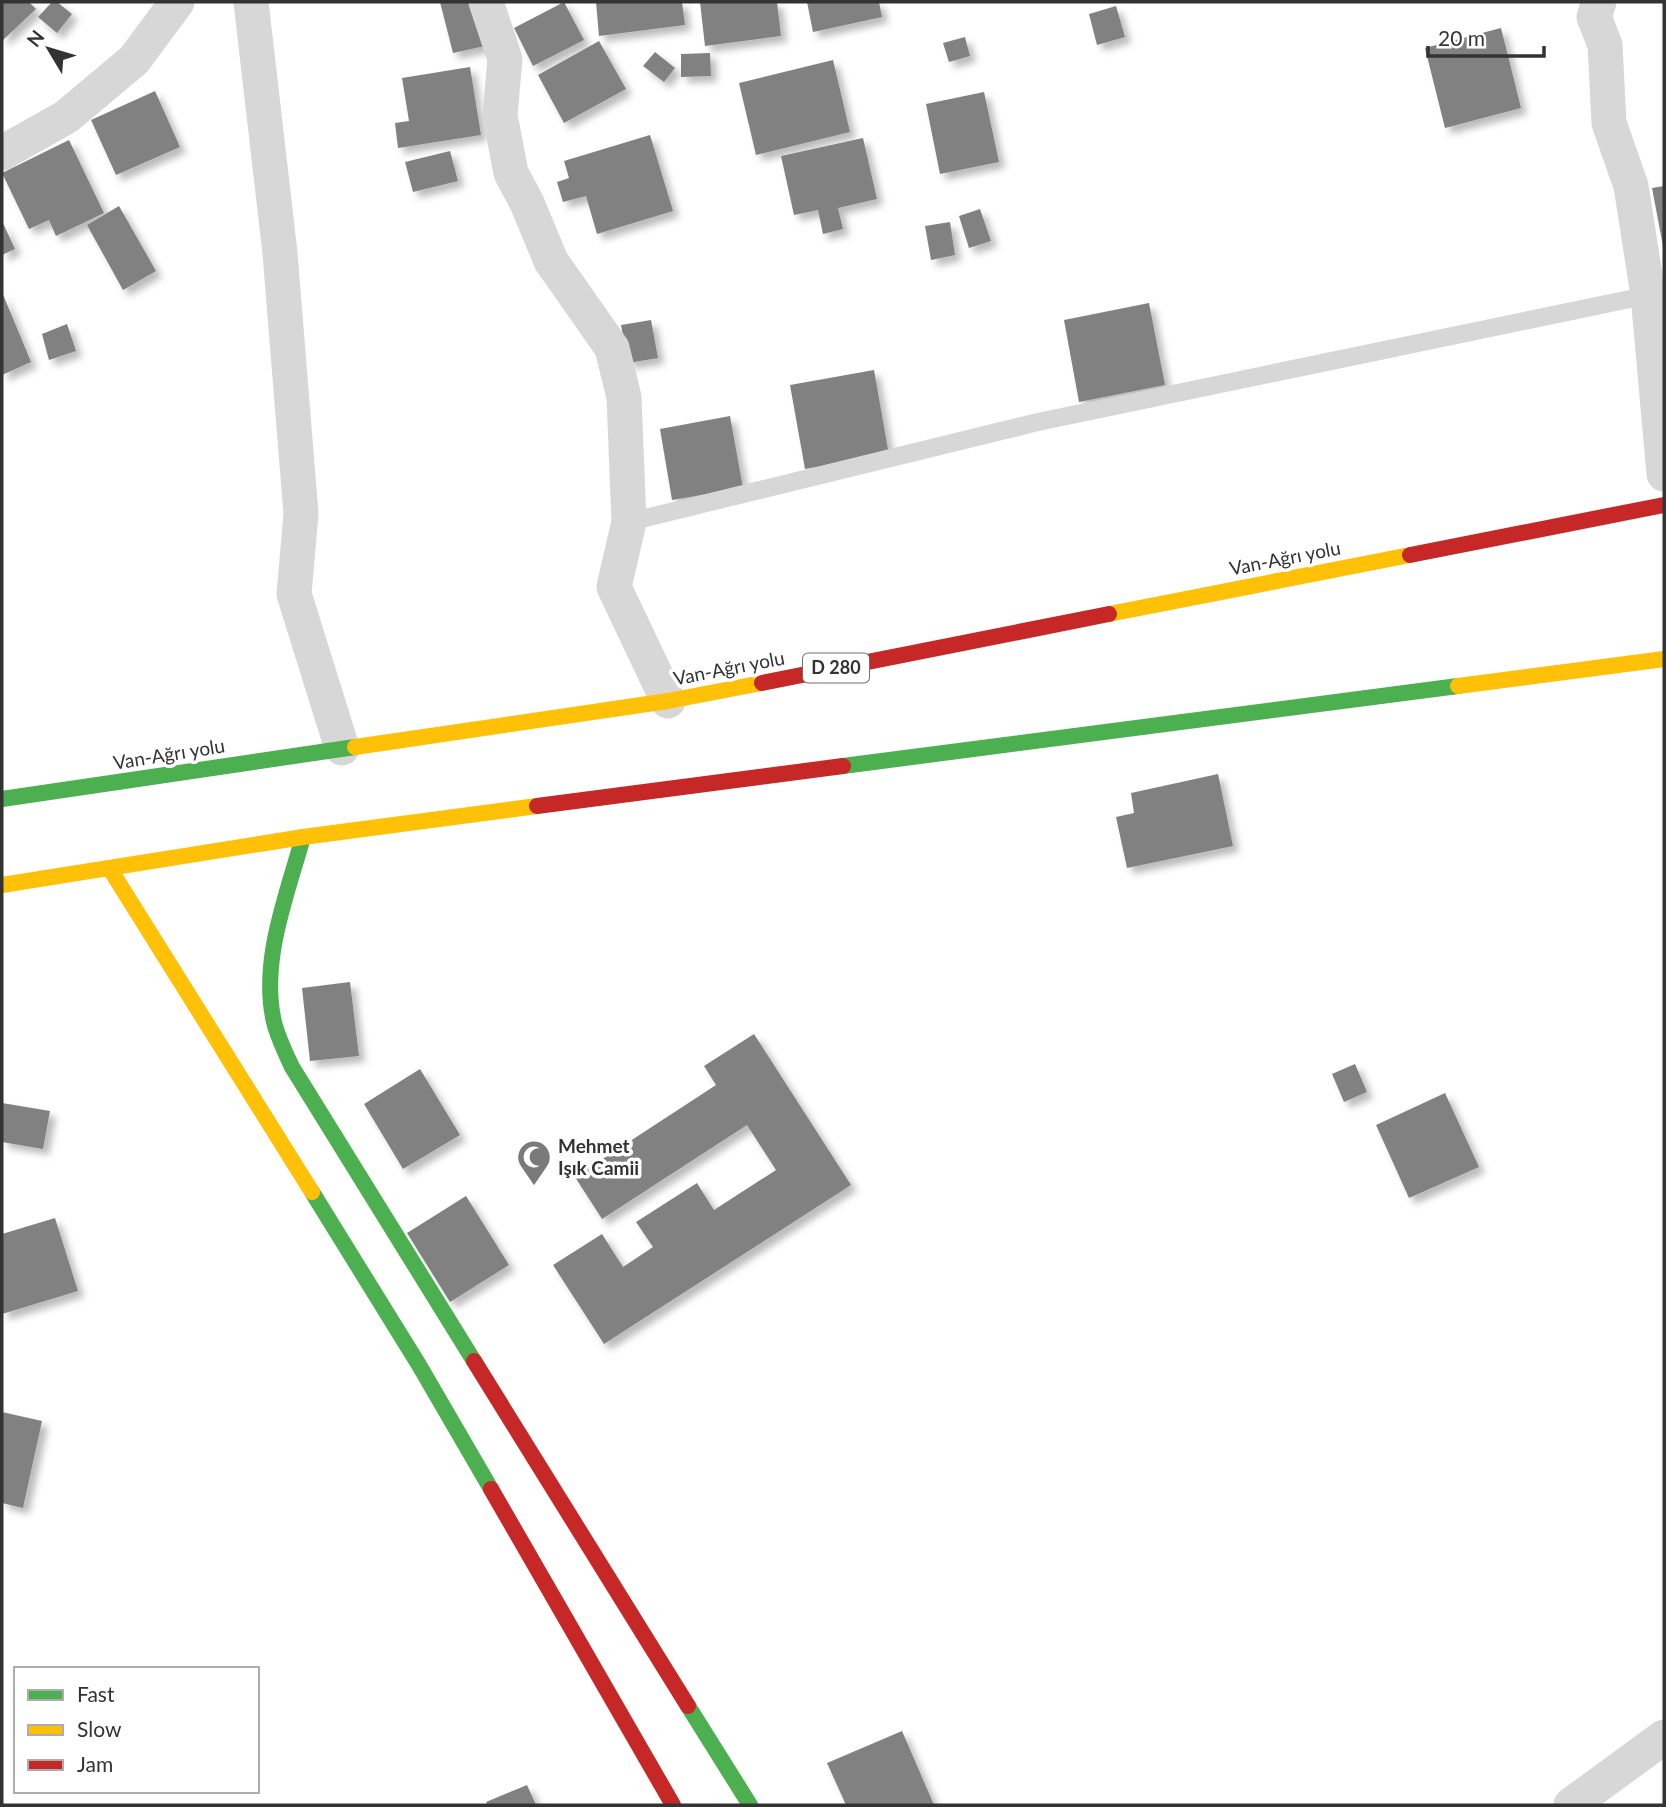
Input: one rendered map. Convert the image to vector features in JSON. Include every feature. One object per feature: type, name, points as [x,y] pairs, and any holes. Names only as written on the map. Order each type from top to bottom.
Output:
[{"type":"main road","name":"Van-Ağrı yolu","points":[[2,799],[668,701],[1664,505]]},
{"type":"main road","points":[[2,885],[303,837],[1664,659]]},
{"type":"main road","points":[[303,837],[277,934],[271,980],[272,1015],[279,1040],[292,1067],[750,1805]]},
{"type":"main road","points":[[110,869],[419,1365],[673,1805]]},
{"type":"street","points":[[2,153],[66,117],[134,60],[177,2]]},
{"type":"street","points":[[251,2],[280,253],[301,514],[294,594],[342,748]]},
{"type":"street","points":[[486,2],[505,59],[500,115],[511,173],[527,203],[551,261],[612,348],[624,397],[629,522],[614,587],[668,701]]},
{"type":"street","points":[[1599,2],[1594,17],[1605,45],[1609,123],[1631,186],[1656,293],[1664,474]]},
{"type":"street","points":[[1571,1805],[1664,1737]]},
{"type":"lane","points":[[629,522],[1038,422],[1656,293]]},
{"type":"building","points":[[2,2],[29,2],[36,9],[2,41]]},
{"type":"building","points":[[52,2],[57,2],[72,14],[57,33],[38,17]]},
{"type":"building","points":[[440,2],[475,2],[485,46],[453,53]]},
{"type":"building","points":[[564,2],[584,40],[533,66],[514,28]]},
{"type":"building","points":[[596,2],[682,2],[685,25],[599,36]]},
{"type":"building","points":[[700,2],[777,2],[781,36],[705,46]]},
{"type":"building","points":[[807,2],[879,2],[882,17],[813,32]]},
{"type":"building","points":[[1116,6],[1125,37],[1097,45],[1089,14]]},
{"type":"building","points":[[1501,28],[1521,108],[1445,128],[1425,48]]},
{"type":"building","points":[[965,37],[970,56],[949,62],[943,43]]},
{"type":"building","points":[[599,41],[626,89],[564,123],[538,75]]},
{"type":"building","points":[[655,52],[675,68],[664,82],[643,66]]},
{"type":"building","points":[[710,53],[711,76],[681,77],[681,54]]},
{"type":"building","points":[[833,60],[850,132],[756,155],[739,83]]},
{"type":"building","points":[[470,67],[481,135],[398,148],[395,123],[409,121],[402,78]]},
{"type":"building","points":[[155,91],[180,147],[116,175],[91,120]]},
{"type":"building","points":[[984,92],[999,162],[940,174],[926,104]]},
{"type":"building","points":[[650,135],[673,211],[597,234],[586,196],[563,202],[557,182],[569,178],[564,161]]},
{"type":"building","points":[[863,138],[877,199],[838,208],[843,229],[823,234],[818,210],[794,215],[781,156]]},
{"type":"building","points":[[69,140],[104,213],[56,236],[49,220],[29,229],[2,173]]},
{"type":"building","points":[[450,151],[458,181],[413,192],[405,162]]},
{"type":"building","points":[[1664,186],[1664,246],[1663,246],[1652,188]]},
{"type":"building","points":[[119,206],[156,271],[123,290],[87,225]]},
{"type":"building","points":[[980,209],[991,241],[969,248],[959,216]]},
{"type":"building","points":[[2,221],[15,249],[2,255]]},
{"type":"building","points":[[950,222],[955,255],[931,260],[925,226]]},
{"type":"building","points":[[2,292],[31,362],[2,375]]},
{"type":"building","points":[[1149,303],[1165,385],[1079,402],[1064,320]]},
{"type":"building","points":[[651,320],[658,358],[628,363],[621,325]]},
{"type":"building","points":[[67,324],[76,351],[49,360],[42,334]]},
{"type":"building","points":[[874,370],[889,455],[805,469],[790,385]]},
{"type":"building","points":[[730,416],[743,488],[672,500],[660,429]]},
{"type":"building","points":[[1218,774],[1233,846],[1127,868],[1116,817],[1134,813],[1131,793]]},
{"type":"building","points":[[350,982],[359,1056],[310,1061],[302,988]]},
{"type":"building","points":[[754,1034],[851,1185],[604,1344],[553,1265],[602,1234],[623,1267],[653,1247],[636,1222],[697,1183],[714,1210],[776,1170],[747,1125],[602,1219],[575,1177],[716,1085],[704,1066]]},
{"type":"building","points":[[1355,1064],[1367,1092],[1344,1102],[1332,1074]]},
{"type":"building","points":[[420,1069],[460,1135],[403,1169],[364,1104]]},
{"type":"building","points":[[1445,1093],[1479,1167],[1409,1198],[1376,1125]]},
{"type":"building","points":[[2,1103],[50,1111],[43,1149],[2,1142]]},
{"type":"building","points":[[466,1196],[509,1265],[450,1302],[407,1233]]},
{"type":"building","points":[[55,1218],[78,1291],[2,1314],[2,1234]]},
{"type":"building","points":[[2,1412],[42,1421],[23,1508],[2,1503]]},
{"type":"building","points":[[902,1731],[934,1805],[846,1805],[827,1763]]},
{"type":"building","points":[[527,1785],[536,1805],[488,1805],[486,1802]]},
{"type":"traffic: fast","points":[[843,766],[1458,686]]},
{"type":"traffic: fast","points":[[2,799],[355,747]]},
{"type":"traffic: fast","points":[[303,837],[283,905],[273,952],[270,976],[274,1022],[292,1067],[474,1361]]},
{"type":"traffic: fast","points":[[312,1192],[419,1365],[491,1489]]},
{"type":"traffic: fast","points":[[688,1706],[750,1805]]},
{"type":"traffic: slow","points":[[1109,614],[1410,555]]},
{"type":"traffic: slow","points":[[1458,686],[1664,659]]},
{"type":"traffic: slow","points":[[355,747],[668,701],[762,683]]},
{"type":"traffic: slow","points":[[2,885],[303,837],[537,806]]},
{"type":"traffic: slow","points":[[110,869],[312,1192]]},
{"type":"traffic: jam","points":[[1410,555],[1664,505]]},
{"type":"traffic: jam","points":[[762,683],[1109,614]]},
{"type":"traffic: jam","points":[[537,806],[843,766]]},
{"type":"traffic: jam","points":[[474,1361],[688,1706]]},
{"type":"traffic: jam","points":[[491,1489],[673,1805]]},
{"type":"place","name":"Mehmet Işık Camii","points":[[534,1187]]}]
